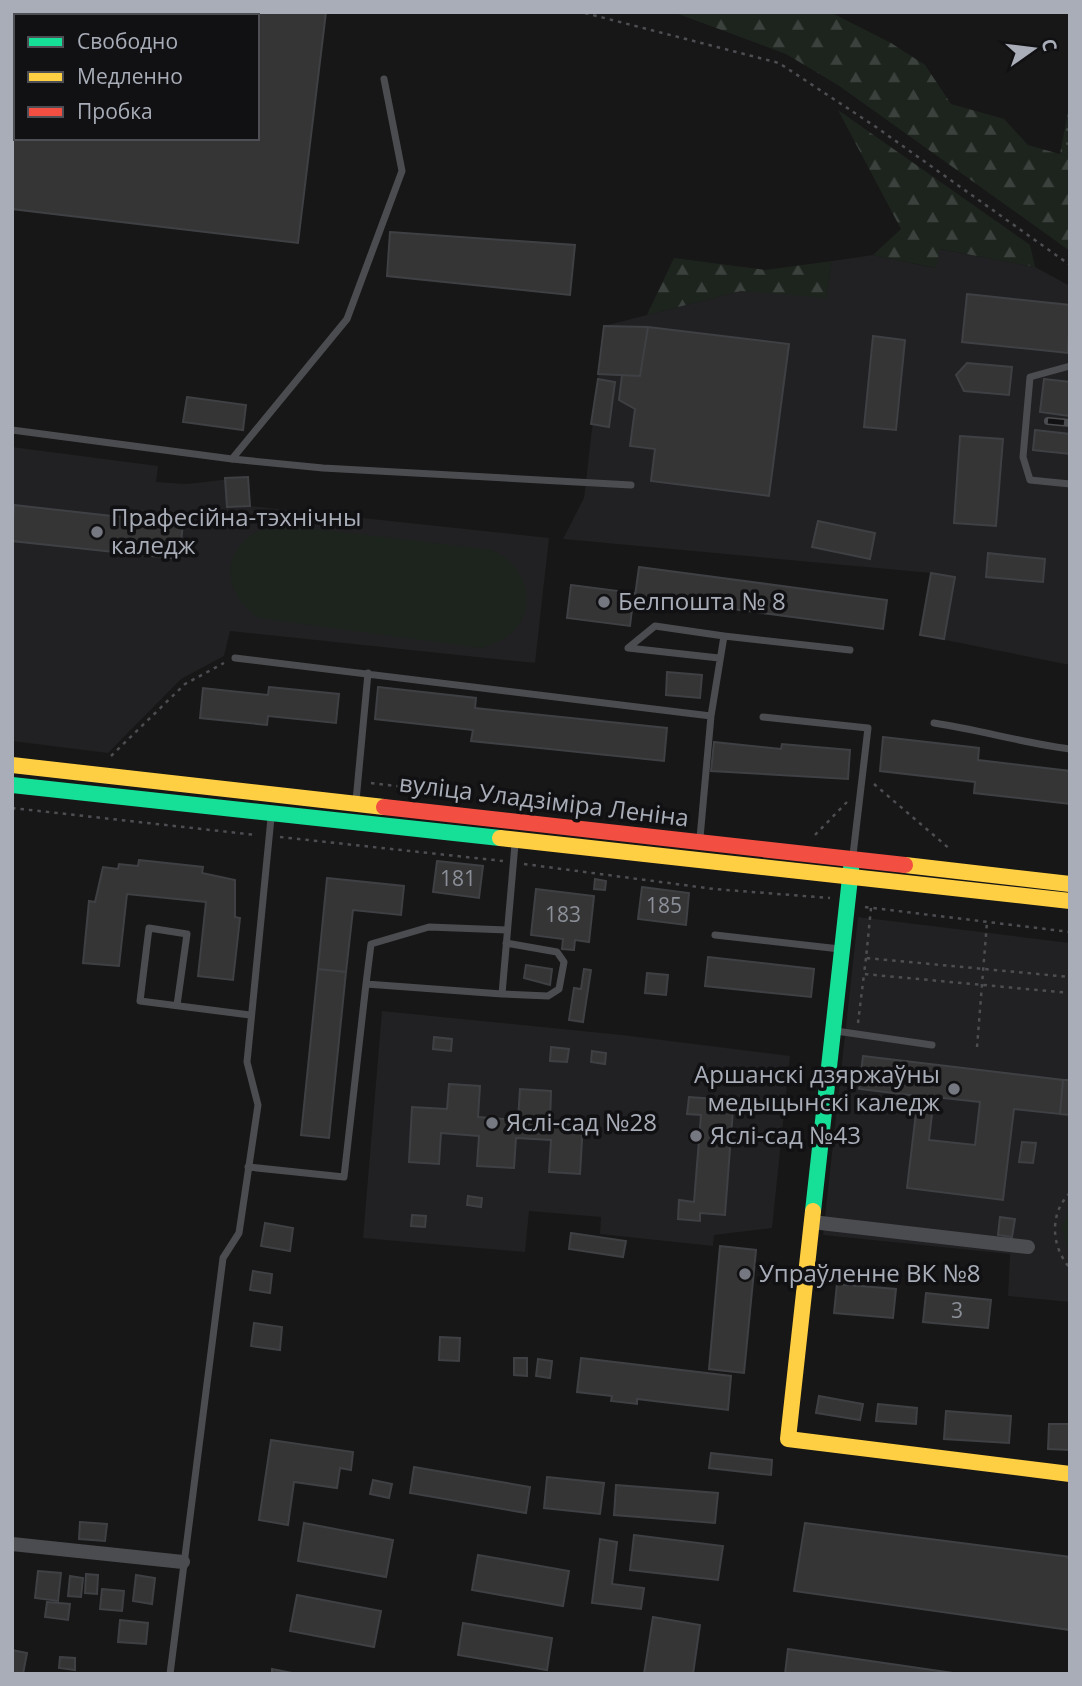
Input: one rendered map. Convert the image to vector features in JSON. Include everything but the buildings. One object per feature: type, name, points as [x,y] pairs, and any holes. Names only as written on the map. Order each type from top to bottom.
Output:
[{"type":"main road","name":"вуліца Уладзіміра Леніна","points":[[12,765],[1070,884]]},
{"type":"main road","name":"вуліца Уладзіміра Леніна","points":[[12,785],[271,816],[355,822],[1070,901]]},
{"type":"main road","points":[[852,859],[788,1438],[1070,1474]]},
{"type":"street","points":[[812,1222],[1028,1247]]},
{"type":"street","points":[[12,1544],[183,1562]]},
{"type":"lane","points":[[232,460],[347,319],[402,171],[384,79]]},
{"type":"lane","points":[[1070,366],[1030,377],[1023,457],[1030,480],[1070,484]]},
{"type":"lane","points":[[12,430],[232,460],[323,468],[631,485]]},
{"type":"lane","points":[[719,658],[628,648],[655,626],[850,650]]},
{"type":"lane","points":[[700,842],[711,716],[724,636]]},
{"type":"lane","points":[[234,658],[711,716]]},
{"type":"lane","points":[[355,822],[368,673]]},
{"type":"lane","points":[[763,717],[867,728],[852,859]]},
{"type":"lane","points":[[934,723],[982,730],[1016,741],[1070,749]]},
{"type":"lane","points":[[170,1674],[223,1258],[239,1233],[258,1105],[247,1062],[273,795]]},
{"type":"lane","points":[[502,994],[515,840]]},
{"type":"lane","points":[[248,1167],[344,1177],[371,944],[429,927],[507,930]]},
{"type":"lane","points":[[177,1005],[187,934],[149,928],[140,1001],[250,1015]]},
{"type":"lane","points":[[715,935],[841,949]]},
{"type":"lane","points":[[366,984],[548,996],[559,989],[564,962],[557,952],[506,943]]},
{"type":"lane","points":[[832,1030],[932,1045]]},
{"type":"path","points":[[585,13],[779,63],[876,127],[1070,265]]},
{"type":"path","points":[[109,759],[185,684],[234,658]]},
{"type":"path","points":[[815,835],[862,786],[877,784],[953,853]]},
{"type":"path","points":[[12,808],[514,863],[714,889],[833,898]]},
{"type":"path","points":[[857,905],[1070,932]]},
{"type":"path","points":[[856,1034],[871,908]]},
{"type":"path","points":[[977,1047],[987,922]]},
{"type":"path","points":[[866,958],[1070,977]]},
{"type":"path","points":[[864,974],[1070,993]]},
{"type":"path","points":[[1070,1193],[1057,1212],[1054,1229],[1056,1246],[1070,1268]]},
{"type":"shaded area","points":[[939,249],[1035,267],[1070,286],[1070,665],[920,635],[931,573],[563,539],[584,498],[604,326],[741,291],[826,297],[832,261],[873,255],[935,268]]},
{"type":"shaded area","points":[[12,447],[158,466],[156,482],[187,484],[248,477],[250,506],[549,538],[535,663],[230,631],[224,656],[181,679],[108,753],[12,741]]},
{"type":"shaded area","name":"Аршанскі дзяржаўны медыцынскі каледж","points":[[858,917],[1070,943],[1070,1302],[1008,1296],[1010,1254],[823,1235]]},
{"type":"shaded area","name":"Яслі-сад №28","points":[[382,1011],[622,1035],[790,1056],[772,1228],[714,1235],[713,1246],[600,1234],[601,1217],[529,1211],[525,1252],[363,1238]]},
{"type":"green space","points":[[673,12],[830,12],[891,43],[925,65],[951,104],[1004,119],[1028,145],[1070,157],[1070,251],[838,85],[786,54]]},
{"type":"green space","points":[[1070,102],[1070,157],[1060,154]]},
{"type":"green space","points":[[838,110],[1030,245],[1035,267],[940,249],[936,268],[873,255],[901,229]]},
{"type":"green space","points":[[674,258],[765,270],[832,261],[826,298],[741,291],[647,315]]},
{"type":"green space","points":[[283,525],[492,550],[520,574],[526,589],[522,618],[513,631],[499,641],[480,648],[258,618],[244,605],[234,590],[232,561],[238,548],[249,537],[264,529]]},
{"type":"green space","points":[[1070,1204],[1070,1257],[1062,1229]]},
{"type":"railway","points":[[1048,421],[1070,423]]},
{"type":"traffic: fast","points":[[12,785],[500,838]]},
{"type":"traffic: fast","points":[[813,1211],[852,860]]},
{"type":"traffic: slow","points":[[12,765],[384,807]]},
{"type":"traffic: slow","points":[[500,838],[1070,901]]},
{"type":"traffic: slow","points":[[905,865],[1070,884]]},
{"type":"traffic: slow","points":[[813,1211],[788,1439],[1070,1474]]},
{"type":"traffic: jam","points":[[384,807],[905,865]]},
{"type":"place","name":"Прафесійна-тэхнічны каледж","points":[[97,532]]},
{"type":"place","name":"Белпошта № 8","points":[[604,602]]},
{"type":"place","name":"Аршанскі дзяржаўны медыцынскі каледж","points":[[954,1089]]},
{"type":"place","name":"Яслі-сад №28","points":[[492,1123]]},
{"type":"place","name":"Яслі-сад №43","points":[[696,1136]]},
{"type":"place","name":"Упраўленне ВК №8","points":[[745,1274]]}]
